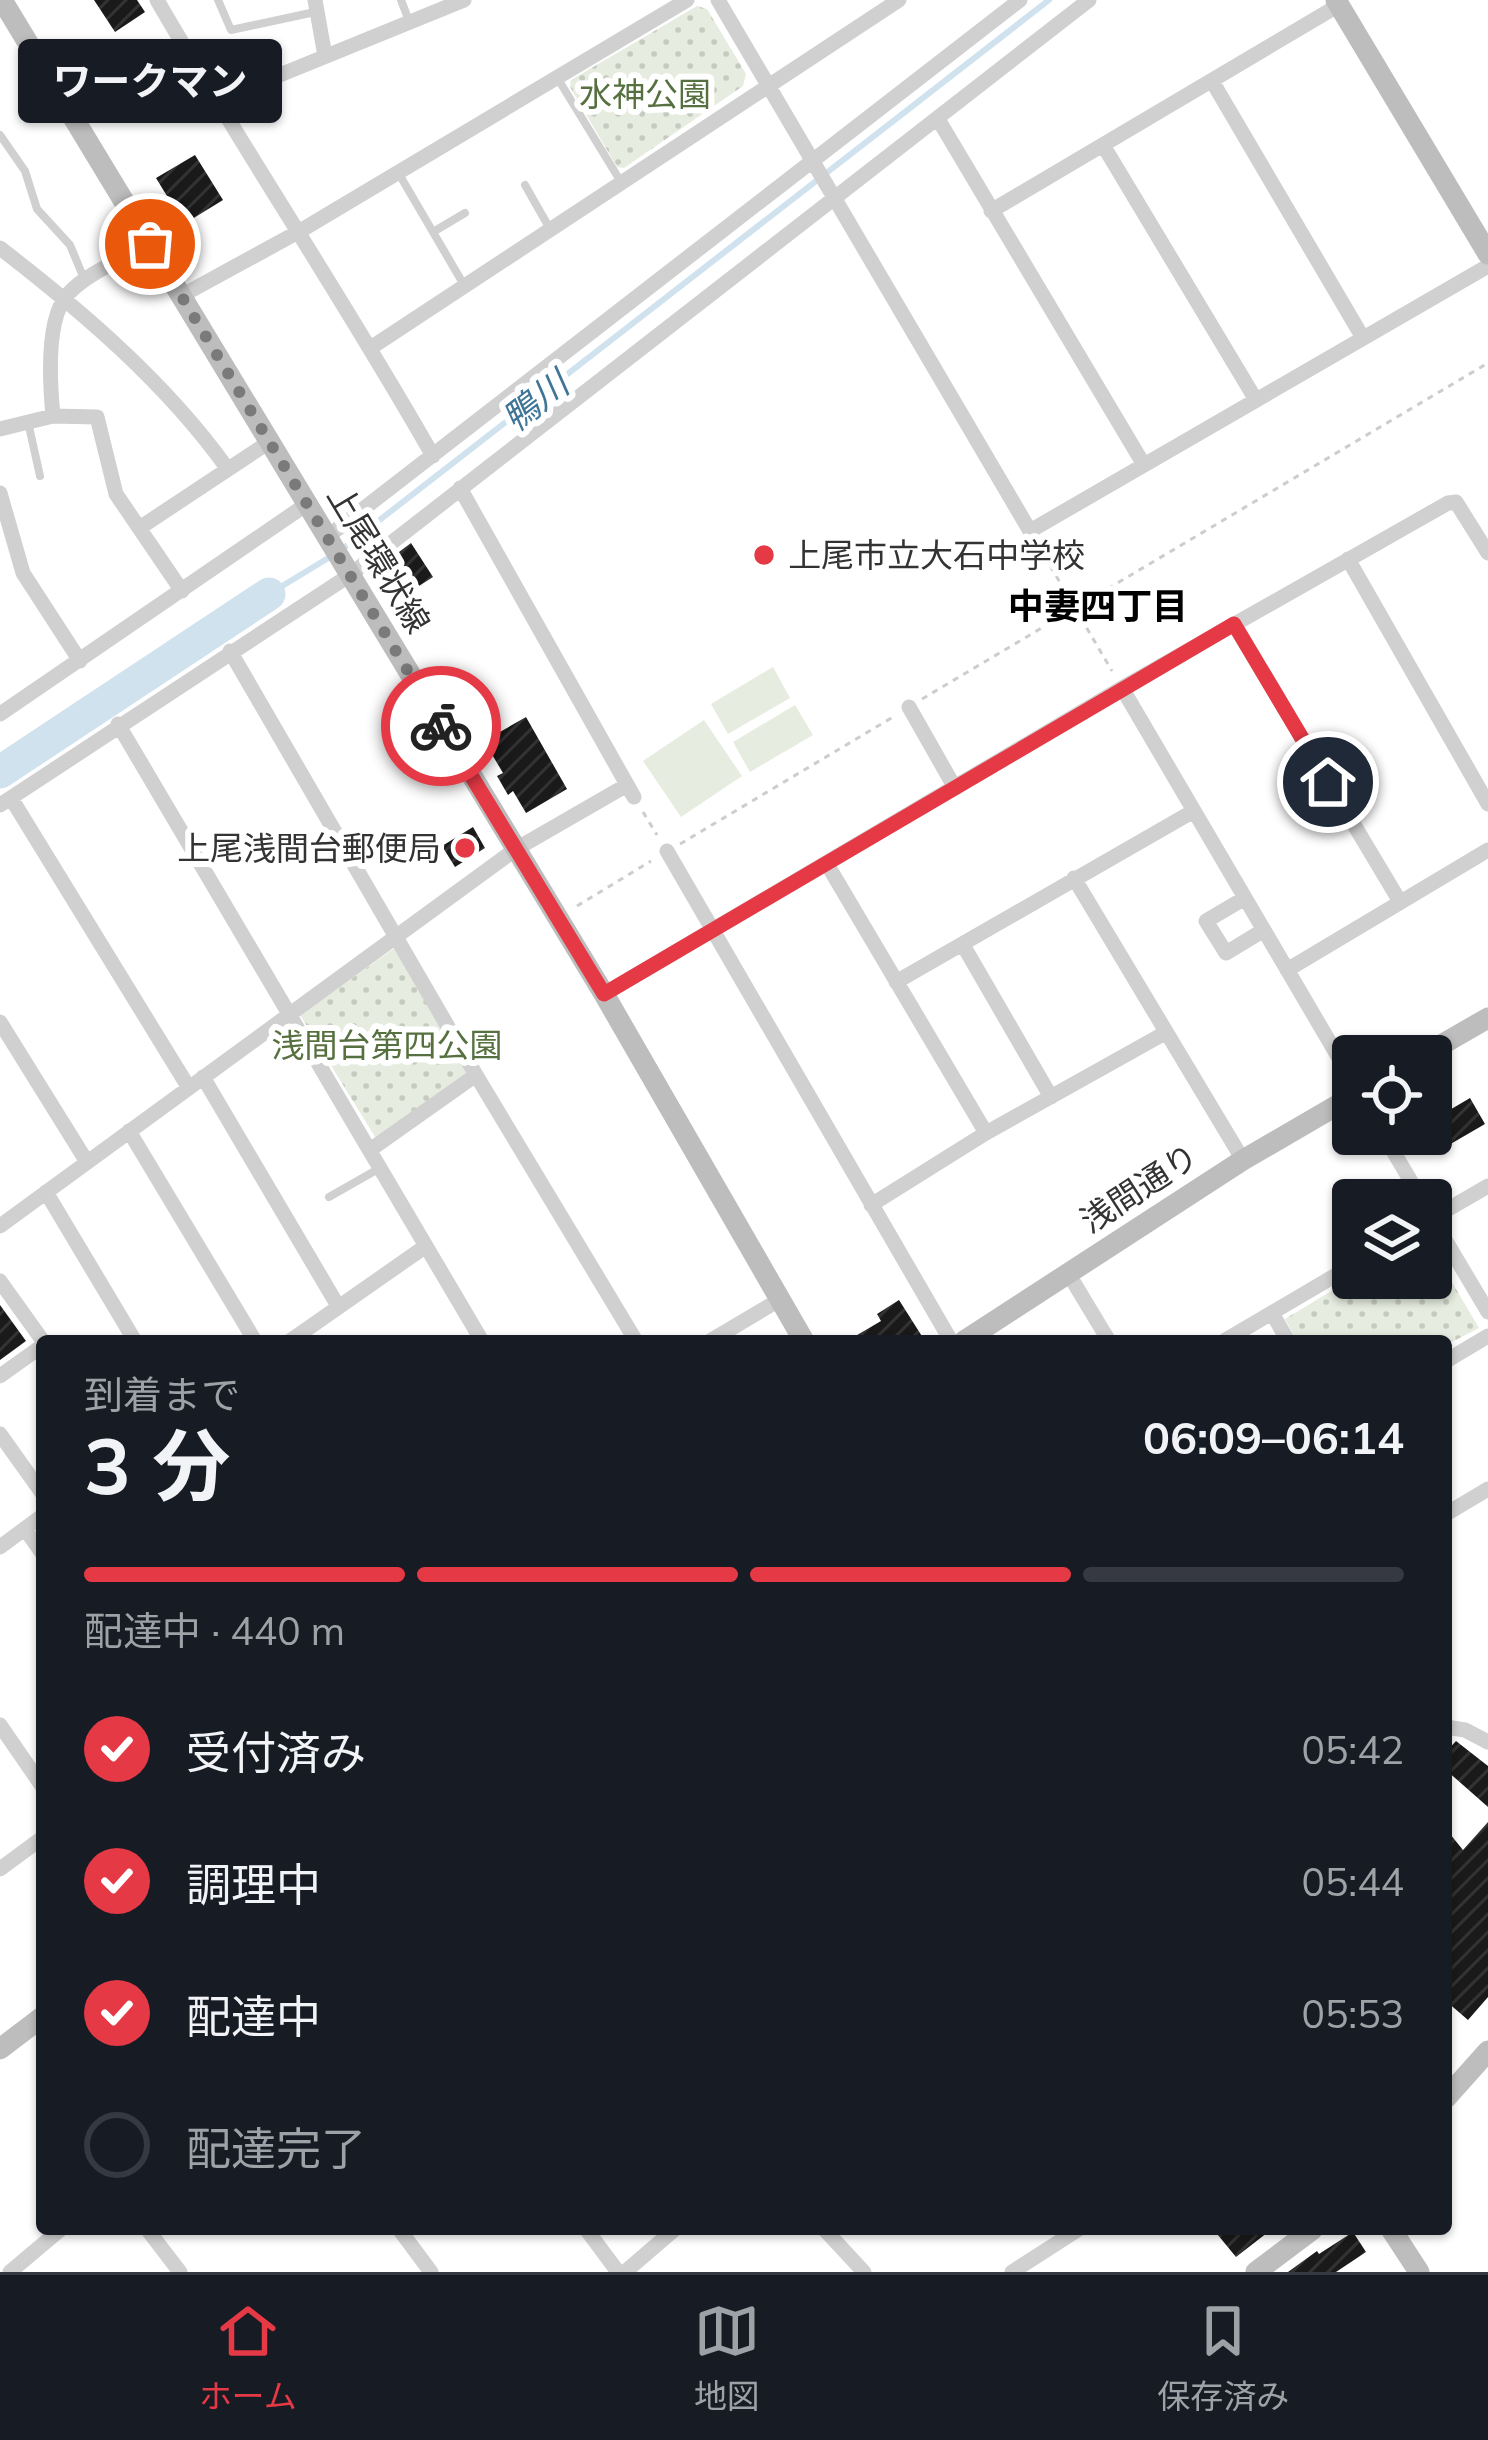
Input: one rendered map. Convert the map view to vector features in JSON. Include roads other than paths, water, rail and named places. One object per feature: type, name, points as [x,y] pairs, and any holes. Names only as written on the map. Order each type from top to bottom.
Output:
[{"type":"main road","name":"上尾環状線","points":[[2,0],[604,994],[800,1335]]},
{"type":"main road","points":[[1337,3],[1488,254]]},
{"type":"main road","points":[[1452,1039],[1488,1018]]},
{"type":"main road","name":"浅間通り","points":[[973,1335],[1243,1160],[1332,1108]]},
{"type":"main road","points":[[0,2049],[36,2022]]},
{"type":"main road","points":[[1452,2091],[1488,2050]]},
{"type":"main road","points":[[1256,2272],[1305,2235]]},
{"type":"main road","points":[[1395,2235],[1419,2272]]},
{"type":"street","points":[[157,0],[372,347],[434,456]]},
{"type":"street","points":[[215,100],[464,0]]},
{"type":"street","points":[[182,296],[688,0]]},
{"type":"street","points":[[718,0],[1030,531],[1488,266]]},
{"type":"street","points":[[372,347],[899,0]]},
{"type":"street","points":[[327,537],[1020,0]]},
{"type":"street","points":[[338,1306],[196,1082],[6,801],[350,575],[1088,0]]},
{"type":"street","points":[[991,211],[1337,3]]},
{"type":"street","points":[[316,6],[325,56]]},
{"type":"street","points":[[1212,81],[1364,338]]},
{"type":"street","points":[[938,119],[1144,465]]},
{"type":"street","points":[[1103,145],[1256,400]]},
{"type":"street","points":[[53,416],[49,355],[64,298],[85,280],[150,244]]},
{"type":"street","points":[[0,248],[64,298],[194,422],[227,468]]},
{"type":"street","points":[[0,429],[53,416],[98,417],[116,494],[182,591]]},
{"type":"street","points":[[142,526],[269,442]]},
{"type":"street","points":[[0,1226],[516,849],[630,791],[460,488]]},
{"type":"street","points":[[0,493],[23,573],[80,661]]},
{"type":"street","points":[[604,994],[1448,502],[1456,502],[1488,553]]},
{"type":"street","points":[[0,714],[308,505]]},
{"type":"street","points":[[1348,559],[1488,804]]},
{"type":"street","points":[[1234,624],[1399,900]]},
{"type":"street","points":[[230,651],[632,1335]]},
{"type":"street","points":[[1122,688],[1332,1046]]},
{"type":"street","points":[[909,707],[955,788]]},
{"type":"street","points":[[118,724],[478,1335]]},
{"type":"street","points":[[896,982],[1192,812]]},
{"type":"street","points":[[1287,970],[1488,850]]},
{"type":"street","points":[[667,851],[948,1335]]},
{"type":"street","points":[[827,864],[986,1133]]},
{"type":"street","points":[[1075,878],[1243,1160]]},
{"type":"street","points":[[1245,898],[1206,921],[1226,953],[1264,930]]},
{"type":"street","points":[[963,945],[1051,1097]]},
{"type":"street","points":[[0,1022],[87,1162]]},
{"type":"street","points":[[872,1205],[986,1133],[1165,1033]]},
{"type":"street","points":[[370,1150],[476,1075]]},
{"type":"street","points":[[129,1131],[251,1335]]},
{"type":"street","points":[[1452,1207],[1488,1186]]},
{"type":"street","points":[[46,1192],[131,1335]]},
{"type":"street","points":[[298,1335],[426,1246]]},
{"type":"street","points":[[1452,1252],[1488,1312]]},
{"type":"street","points":[[1068,1273],[1105,1335]]},
{"type":"street","points":[[1234,1335],[1332,1277]]},
{"type":"street","points":[[0,1281],[37,1335]]},
{"type":"street","points":[[720,1335],[779,1300]]},
{"type":"street","points":[[1272,1312],[1285,1335]]},
{"type":"street","points":[[1452,1357],[1488,1336]]},
{"type":"street","points":[[0,1376],[36,1349]]},
{"type":"street","points":[[0,1434],[36,1485]]},
{"type":"street","points":[[1452,1510],[1488,1489]]},
{"type":"street","points":[[0,1546],[36,1521]]},
{"type":"street","points":[[25,1529],[36,1545]]},
{"type":"street","points":[[0,1725],[36,1777]]},
{"type":"street","points":[[1452,1728],[1488,1742]]},
{"type":"street","points":[[0,1869],[36,1842]]},
{"type":"street","points":[[10,2272],[54,2235]]},
{"type":"street","points":[[152,2235],[180,2272]]},
{"type":"street","points":[[403,2235],[431,2272]]},
{"type":"street","points":[[591,2235],[621,2272],[667,2235]]},
{"type":"street","points":[[830,2235],[865,2272]]},
{"type":"street","points":[[1012,2272],[1064,2235]]},
{"type":"lane","points":[[218,0],[231,30],[316,6]]},
{"type":"lane","points":[[400,0],[409,22]]},
{"type":"lane","points":[[558,77],[620,182]]},
{"type":"lane","points":[[0,135],[25,172],[37,209],[70,245],[85,280]]},
{"type":"lane","points":[[398,172],[464,286]]},
{"type":"lane","points":[[525,185],[550,229]]},
{"type":"lane","points":[[433,232],[465,213]]},
{"type":"lane","points":[[28,422],[40,476]]},
{"type":"lane","points":[[329,1197],[380,1168]]},
{"type":"waterway","name":"鴨川","points":[[341,550],[1049,0]]},
{"type":"waterway","name":"鴨川","points":[[269,594],[330,557]]},
{"type":"waterway","name":"鴨川","points":[[0,772],[269,594]]},
{"type":"place","name":"ワークマン","points":[[150,244]]},
{"type":"place","name":"上尾市立大石中学校","points":[[764,555]]},
{"type":"place","name":"上尾浅間台郵便局","points":[[465,848]]},
{"type":"district","name":"中妻四丁目","points":[[1098,606]]},
{"type":"park label","name":"水神公園","points":[[645,94]]},
{"type":"park label","name":"浅間台第四公園","points":[[387,1045]]}]
